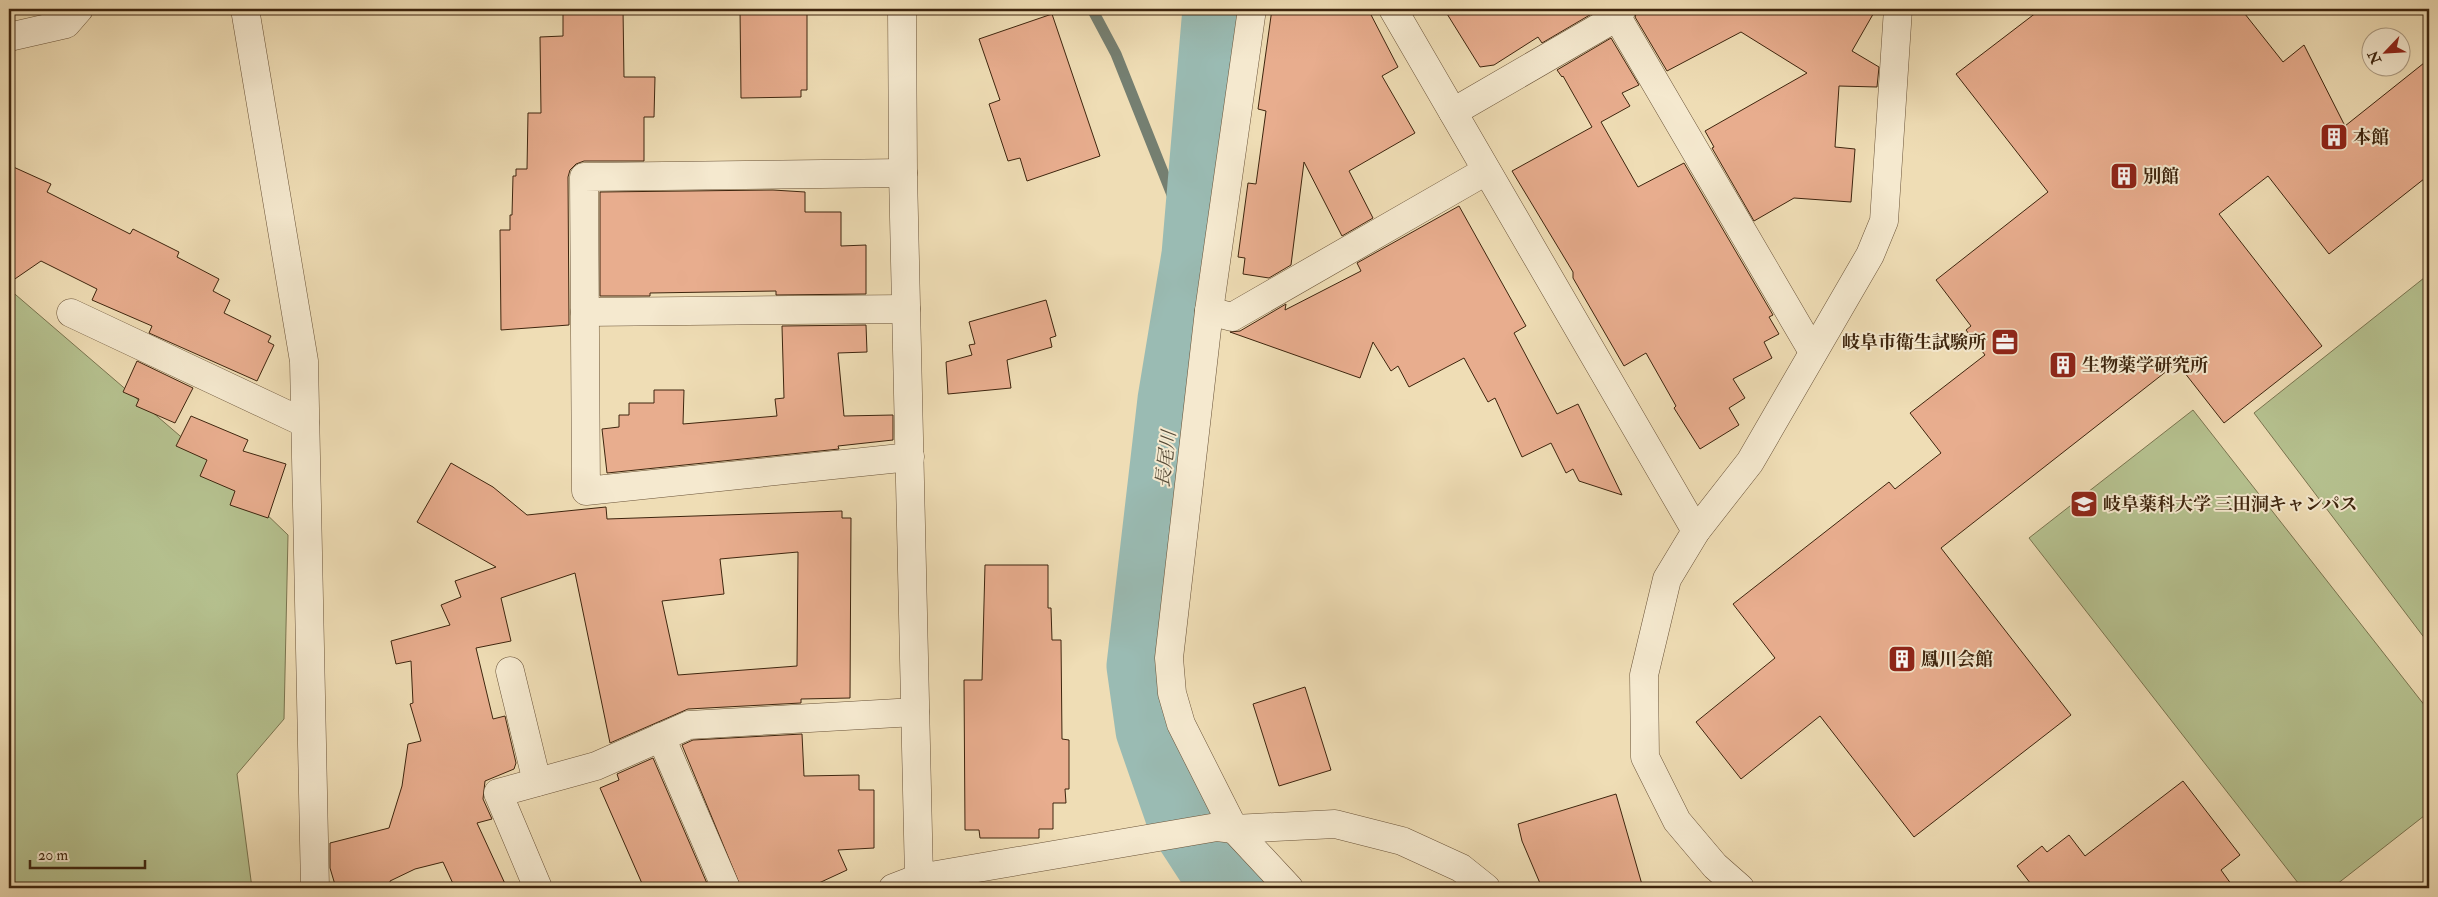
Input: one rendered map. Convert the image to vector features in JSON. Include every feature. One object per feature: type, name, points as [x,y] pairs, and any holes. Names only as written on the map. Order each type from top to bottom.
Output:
[{"type":"street","points":[[9,37],[66,24],[79,9]]},
{"type":"street","points":[[245,9],[304,361],[314,888]]},
{"type":"street","points":[[902,9],[903,173],[920,883]]},
{"type":"street","points":[[1252,9],[1208,311],[1169,658],[1172,693],[1180,724],[1226,828],[1289,888]]},
{"type":"street","points":[[1392,9],[1696,531]]},
{"type":"street","points":[[1740,888],[1715,866],[1678,821],[1645,756],[1644,674],[1667,579],[1696,531],[1750,462],[1870,255],[1884,221],[1898,9]]},
{"type":"street","points":[[1452,112],[1620,13],[1814,352]]},
{"type":"street","points":[[1208,311],[1232,317],[1486,171]]},
{"type":"street","points":[[903,173],[584,177],[586,491],[910,457]]},
{"type":"street","points":[[585,312],[906,309]]},
{"type":"street","points":[[71,313],[305,423]]},
{"type":"street","points":[[510,671],[537,782]]},
{"type":"street","points":[[538,888],[498,793],[596,766],[689,725],[915,712]]},
{"type":"street","points":[[661,737],[726,888]]},
{"type":"street","points":[[893,888],[1160,838],[1226,828],[1335,824],[1402,841],[1461,868],[1486,888]]},
{"type":"green space","points":[[2429,274],[2429,644],[2254,413]]},
{"type":"green space","points":[[9,289],[229,478],[288,535],[284,719],[237,774],[252,888],[9,888]]},
{"type":"green space","points":[[2193,410],[2429,711],[2429,812],[2332,888],[2302,888],[2029,538]]},
{"type":"building","points":[[563,9],[623,9],[624,77],[655,77],[654,117],[644,117],[644,161],[584,161],[576,164],[570,170],[568,177],[569,325],[501,330],[500,230],[510,230],[513,176],[516,176],[516,169],[527,169],[528,113],[541,113],[540,37],[563,36]]},
{"type":"building","points":[[740,9],[807,9],[807,90],[801,90],[801,97],[741,98]]},
{"type":"building","points":[[1272,9],[1368,9],[1398,67],[1382,76],[1415,133],[1349,171],[1373,218],[1342,236],[1304,162],[1291,265],[1269,278],[1243,274],[1245,258],[1238,257],[1248,183],[1256,184],[1266,111],[1258,109]]},
{"type":"building","points":[[1444,9],[1600,9],[1542,43],[1538,37],[1494,65],[1480,67]]},
{"type":"building","points":[[1638,9],[1876,9],[1852,51],[1879,67],[1877,87],[1839,86],[1835,147],[1855,149],[1851,202],[1794,198],[1754,221],[1712,148],[1714,147],[1705,131],[1807,73],[1741,32],[1667,71],[1635,17]]},
{"type":"building","points":[[2041,9],[2241,9],[2283,62],[2304,45],[2345,126],[2405,78],[2410,78],[2410,74],[2429,59],[2429,175],[2329,254],[2268,176],[2219,214],[2322,346],[2224,423],[2177,363],[1941,548],[2071,715],[1914,837],[1820,716],[1741,779],[1696,722],[1775,658],[1733,604],[1889,482],[1895,489],[1941,453],[1910,413],[1985,355],[1966,330],[1971,326],[1936,280],[2048,192],[1956,74]]},
{"type":"building","points":[[1052,14],[1100,156],[1027,181],[1020,158],[1008,161],[989,104],[1000,100],[979,39]]},
{"type":"building","points":[[1611,38],[1639,85],[1622,93],[1630,106],[1601,122],[1638,187],[1684,163],[1773,315],[1769,317],[1779,334],[1764,342],[1772,358],[1733,379],[1745,398],[1729,408],[1739,425],[1700,449],[1674,408],[1676,406],[1646,353],[1624,366],[1573,278],[1573,272],[1512,171],[1592,127],[1563,76],[1557,70]]},
{"type":"building","points":[[9,165],[51,184],[47,192],[130,234],[133,229],[179,252],[177,257],[219,279],[213,291],[230,300],[224,313],[271,336],[268,342],[274,345],[257,381],[149,333],[152,326],[92,300],[97,289],[41,261],[9,283]]},
{"type":"building","points":[[773,190],[805,192],[805,212],[841,212],[841,246],[866,245],[866,294],[776,295],[776,291],[650,293],[650,296],[600,296],[600,192]]},
{"type":"building","points":[[1459,206],[1526,326],[1514,333],[1557,414],[1578,404],[1622,495],[1579,481],[1573,469],[1566,473],[1551,443],[1522,457],[1495,398],[1488,402],[1464,358],[1409,387],[1398,366],[1391,371],[1373,342],[1360,378],[1230,332],[1240,331],[1286,304],[1285,310],[1361,271],[1357,263]]},
{"type":"building","points":[[1046,300],[1056,336],[1050,338],[1052,347],[1007,360],[1011,388],[948,394],[946,362],[972,355],[969,345],[975,344],[969,322]]},
{"type":"building","points":[[866,325],[867,352],[838,353],[844,416],[893,415],[893,440],[838,446],[839,449],[607,473],[602,429],[619,427],[619,415],[629,415],[629,403],[654,403],[654,390],[684,390],[683,424],[777,416],[775,399],[784,398],[782,326]]},
{"type":"building","points":[[137,361],[193,388],[175,423],[136,406],[139,399],[123,392]]},
{"type":"building","points":[[191,416],[248,440],[243,451],[286,464],[268,518],[230,505],[235,491],[200,476],[207,460],[176,446]]},
{"type":"building","points":[[451,463],[493,487],[527,515],[606,507],[607,519],[842,511],[842,518],[851,518],[850,698],[801,699],[801,703],[688,709],[610,743],[575,573],[501,598],[511,641],[476,648],[493,719],[505,716],[516,763],[514,769],[485,781],[483,799],[492,819],[477,823],[507,888],[455,888],[443,862],[415,869],[390,881],[391,888],[336,888],[330,868],[330,843],[389,828],[402,786],[408,744],[421,741],[410,704],[413,703],[411,661],[396,664],[391,641],[450,625],[441,605],[461,597],[455,581],[496,567],[417,522]],"holes":[[[798,552],[797,666],[678,675],[662,601],[724,594],[720,559]]]},
{"type":"building","points":[[985,565],[1048,565],[1048,608],[1051,608],[1052,640],[1061,640],[1062,739],[1069,740],[1069,789],[1065,789],[1066,803],[1053,803],[1053,829],[1039,829],[1039,838],[980,838],[979,830],[965,830],[964,680],[982,680]]},
{"type":"building","points":[[1305,687],[1331,770],[1279,786],[1253,704]]},
{"type":"building","points":[[802,734],[804,776],[859,775],[859,790],[874,790],[874,848],[838,850],[847,870],[808,888],[741,888],[682,745],[693,740]]},
{"type":"building","points":[[653,758],[709,888],[644,888],[600,788],[619,780],[617,774]]},
{"type":"building","points":[[2183,781],[2240,855],[2221,870],[2234,888],[2034,888],[2017,866],[2042,846],[2047,852],[2069,835],[2085,856]]},
{"type":"building","points":[[1616,794],[1643,888],[1542,888],[1522,841],[1518,824]]},
{"type":"waterway","points":[[1092,9],[1116,54],[1196,255]]},
{"type":"waterway","name":"長尾川","points":[[1217,9],[1196,255],[1172,400],[1141,666],[1150,730],[1181,819],[1218,876],[1231,888]]},
{"type":"place","name":"本館","points":[[2334,137]]},
{"type":"place","name":"別館","points":[[2124,176]]},
{"type":"place","name":"岐阜市衛生試験所","points":[[2005,342]]},
{"type":"place","name":"生物薬学研究所","points":[[2063,365]]},
{"type":"place","name":"岐阜薬科大学 三田洞キャンパス","points":[[2084,504]]},
{"type":"place","name":"鳳川会館","points":[[1902,659]]}]
